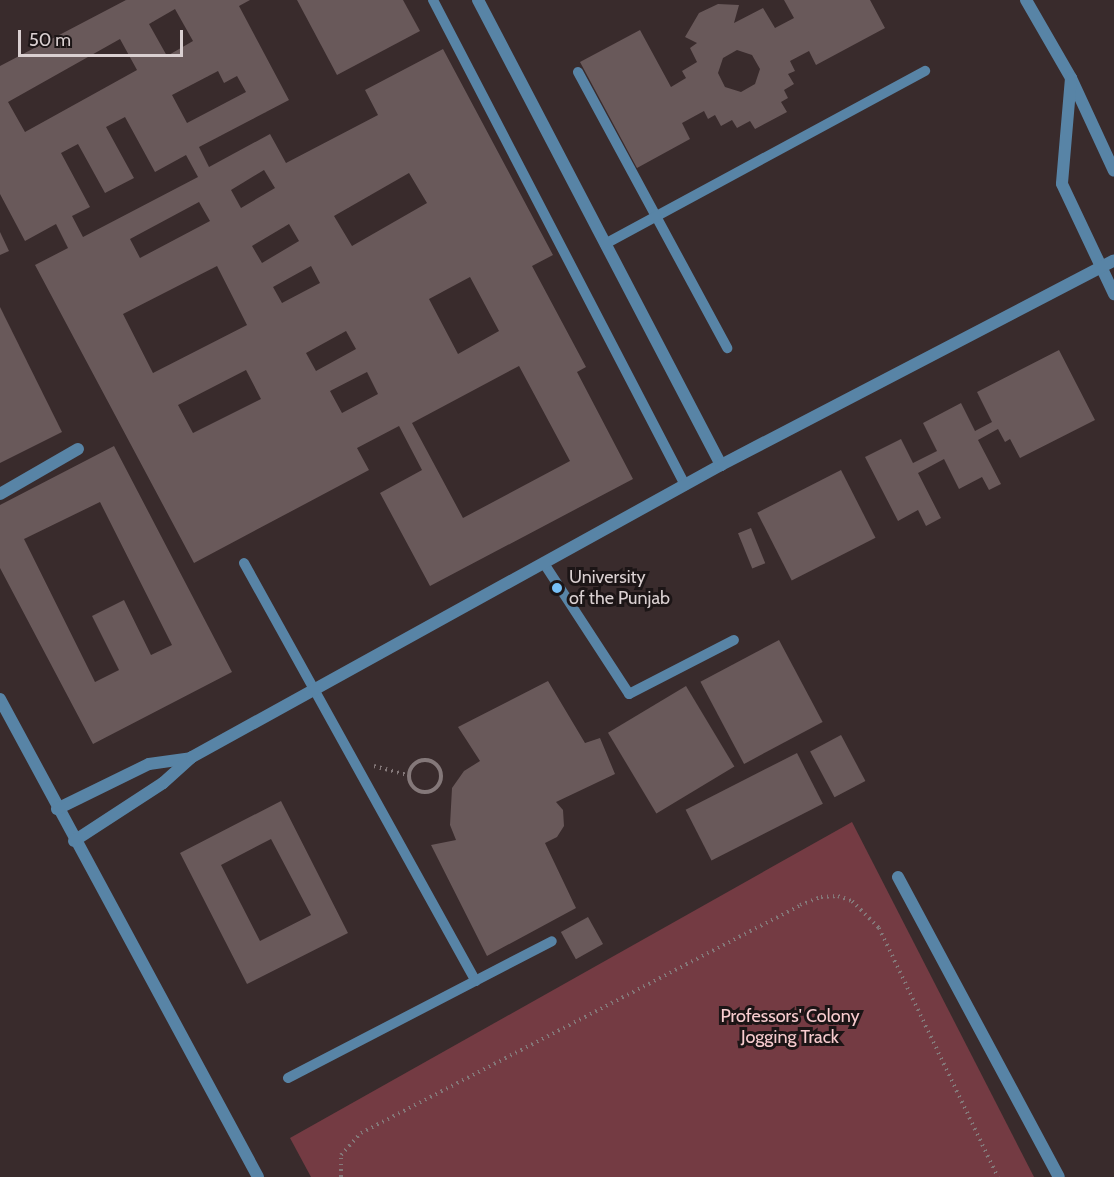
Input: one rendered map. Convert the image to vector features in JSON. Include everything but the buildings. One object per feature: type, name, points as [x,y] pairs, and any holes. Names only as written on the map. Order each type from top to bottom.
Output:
[{"type":"street","points":[[478,0],[721,465]]},
{"type":"street","points":[[1026,0],[1071,78],[1114,171]]},
{"type":"street","points":[[1071,78],[1062,184],[1099,267],[1114,294]]},
{"type":"street","points":[[74,841],[163,783],[192,757],[318,691],[721,465],[1114,260]]},
{"type":"street","points":[[0,494],[78,449]]},
{"type":"street","points":[[0,699],[74,841],[258,1177]]},
{"type":"street","points":[[57,809],[149,764],[192,757]]},
{"type":"street","points":[[898,877],[1059,1177]]},
{"type":"lane","points":[[433,0],[684,485]]},
{"type":"lane","points":[[605,244],[653,216],[925,71]]},
{"type":"lane","points":[[578,72],[653,216],[727,348]]},
{"type":"lane","points":[[244,563],[318,691],[476,981]]},
{"type":"lane","points":[[545,565],[629,694],[734,640]]},
{"type":"lane","points":[[288,1078],[552,941]]},
{"type":"path","points":[[430,760],[440,770],[441,778],[439,785],[427,793],[413,788],[408,775],[416,762],[430,760]]},
{"type":"path","points":[[356,761],[408,775]]},
{"type":"path","points":[[340,1177],[341,1155],[361,1133],[800,904],[821,897],[838,896],[852,902],[879,928],[998,1177]]},
{"type":"green space","name":"Professors' Colony Jogging Track","points":[[852,822],[1034,1177],[311,1177],[290,1138]]},
{"type":"place","name":"University of the Punjab","points":[[557,588]]}]
